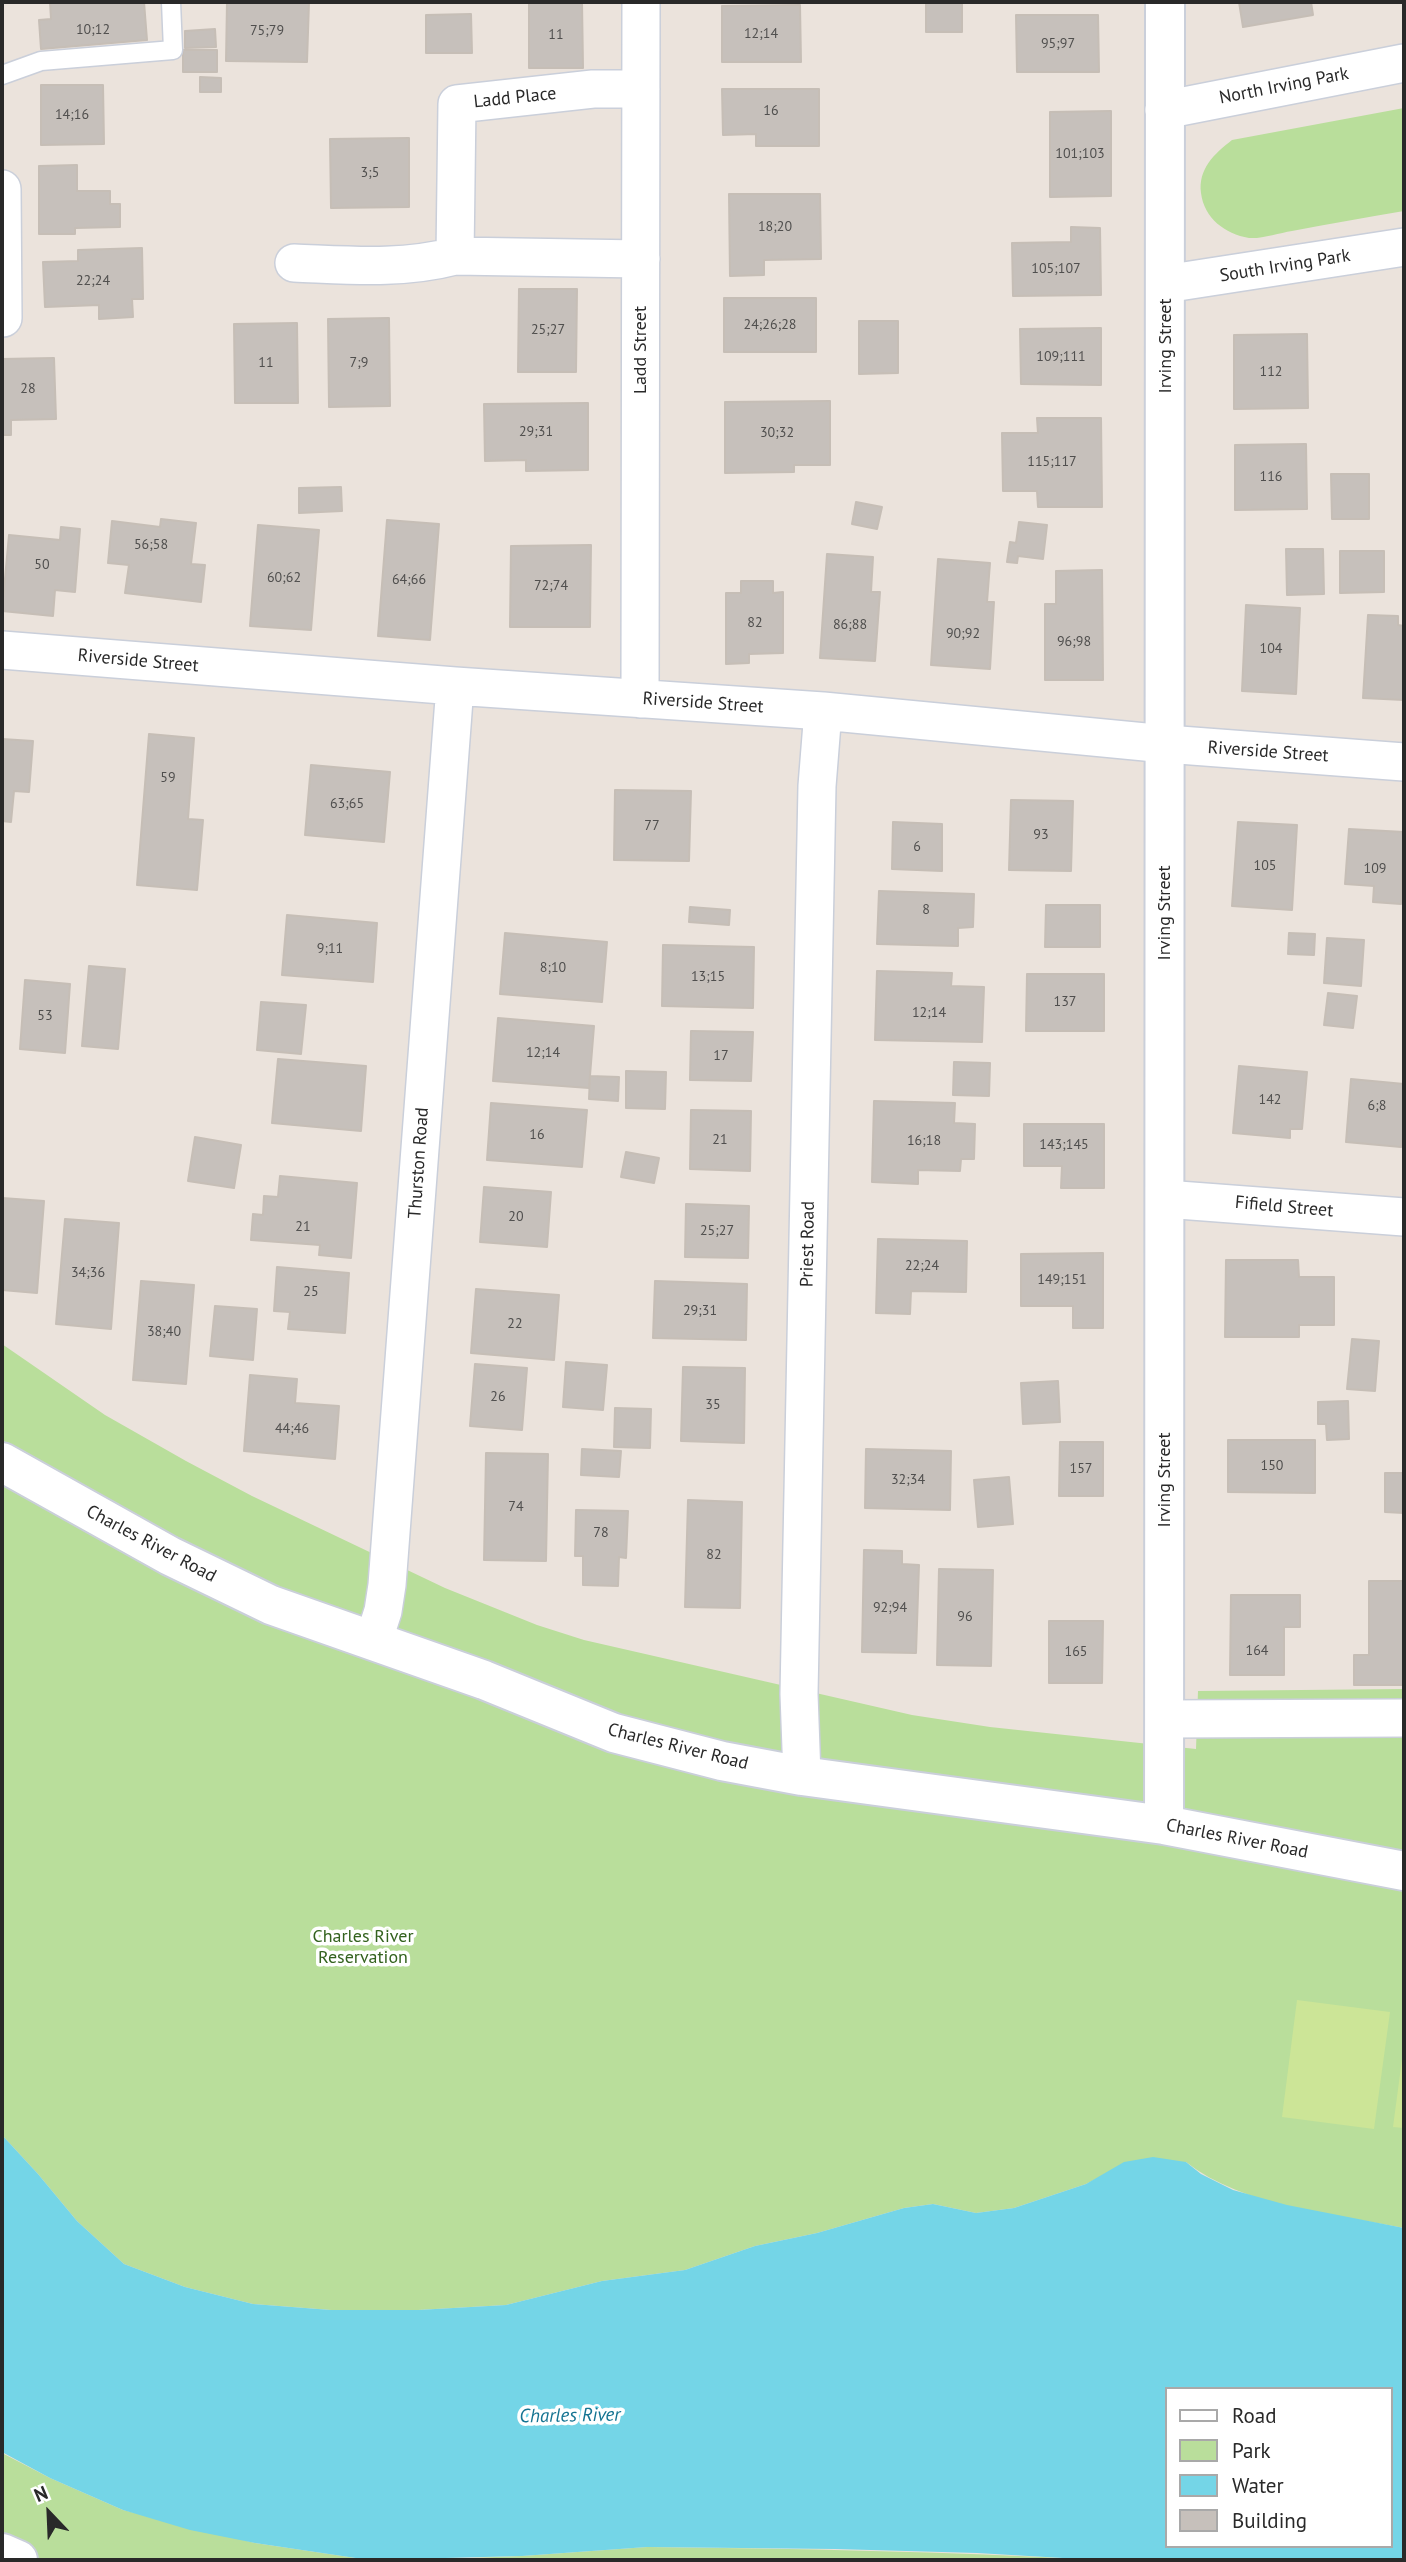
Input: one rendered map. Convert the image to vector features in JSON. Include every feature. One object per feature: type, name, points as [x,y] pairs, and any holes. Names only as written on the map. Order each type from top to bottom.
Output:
[{"type":"street","name":"Ladd Street","points":[[640,699],[641,2]]},
{"type":"street","name":"Irving Street","points":[[1164,1825],[1165,2]]},
{"type":"street","name":"North Irving Park","points":[[1164,110],[1404,63]]},
{"type":"street","name":"Ladd Place","points":[[455,256],[457,104],[593,89],[641,89]]},
{"type":"street","points":[[2,189],[3,318]]},
{"type":"street","name":"South Irving Park","points":[[1166,285],[1404,247]]},
{"type":"street","points":[[294,263],[401,266],[426,264],[455,256],[641,259]]},
{"type":"street","name":"Riverside Street","points":[[2,650],[454,686],[823,711],[1166,744],[1404,762]]},
{"type":"street","name":"Thurston Road","points":[[374,1639],[383,1611],[387,1585],[454,686]]},
{"type":"street","name":"Priest Road","points":[[802,1776],[799,1680],[817,800],[823,711]]},
{"type":"street","name":"Fifield Street","points":[[1165,1199],[1404,1217]]},
{"type":"street","name":"Charles River Road","points":[[2,1462],[170,1556],[271,1605],[374,1639],[484,1680],[614,1733],[722,1761],[802,1776],[1164,1825],[1404,1871]]},
{"type":"street","points":[[1166,1719],[1404,1718]]},
{"type":"street","points":[[2,2553],[18,2560]]},
{"type":"lane","points":[[2,75],[41,61],[173,50],[170,2]]},
{"type":"green space","points":[[1404,108],[1404,211],[1249,238],[1224,229],[1206,210],[1201,193],[1202,177],[1213,157],[1232,140]]},
{"type":"green space","name":"Charles River Reservation","points":[[2,1344],[105,1415],[252,1496],[445,1588],[537,1625],[584,1640],[912,1715],[990,1727],[1196,1749],[1198,1691],[1404,1689],[1404,2228],[1319,2213],[1262,2199],[1209,2177],[1186,2162],[1104,2175],[1086,2184],[1014,2208],[976,2213],[933,2204],[904,2208],[817,2233],[755,2246],[685,2270],[602,2281],[506,2305],[418,2310],[331,2310],[253,2304],[185,2287],[124,2264],[77,2221],[2,2135]]},
{"type":"green space","points":[[1297,2000],[1390,2012],[1374,2129],[1282,2117]]},
{"type":"green space","points":[[1404,2044],[1404,2128],[1393,2127]]},
{"type":"green space","points":[[2,2453],[50,2478],[123,2510],[255,2543],[369,2560],[18,2560],[2,2553]]},
{"type":"green space","points":[[647,2547],[928,2552],[1097,2560],[420,2560]]},
{"type":"water","name":"Charles River","points":[[2,2135],[77,2221],[124,2264],[185,2287],[253,2304],[331,2310],[418,2310],[506,2305],[602,2281],[685,2270],[755,2246],[817,2233],[904,2208],[933,2204],[976,2213],[1014,2208],[1086,2184],[1124,2162],[1153,2157],[1186,2162],[1201,2174],[1233,2190],[1287,2205],[1404,2228],[1404,2560],[1097,2560],[977,2553],[647,2547],[522,2556],[369,2560],[190,2530],[123,2510],[50,2478],[2,2452]]},
{"type":"building","points":[[50,2],[144,2],[147,40],[41,49],[39,20],[51,19]]},
{"type":"building","points":[[227,2],[309,2],[307,62],[226,61]]},
{"type":"building","points":[[529,2],[582,2],[583,68],[529,68]]},
{"type":"building","points":[[926,2],[962,2],[962,32],[926,32]]},
{"type":"building","points":[[1239,2],[1311,2],[1313,15],[1243,27]]},
{"type":"building","points":[[800,5],[801,62],[722,62],[722,6]]},
{"type":"building","points":[[471,14],[472,53],[426,53],[426,15]]},
{"type":"building","points":[[1016,15],[1098,15],[1099,72],[1017,72]]},
{"type":"building","points":[[215,29],[216,47],[185,48],[185,31]]},
{"type":"building","points":[[183,50],[217,50],[217,72],[183,72]]},
{"type":"building","points":[[200,77],[221,78],[221,92],[200,92]]},
{"type":"building","points":[[41,85],[103,85],[104,144],[41,145]]},
{"type":"building","points":[[722,89],[819,89],[819,146],[756,146],[756,134],[723,135]]},
{"type":"building","points":[[1111,111],[1111,196],[1050,197],[1050,112]]},
{"type":"building","points":[[409,138],[409,207],[331,208],[330,139]]},
{"type":"building","points":[[77,165],[77,191],[110,191],[110,204],[120,204],[120,227],[75,228],[75,234],[39,234],[39,166]]},
{"type":"building","points":[[729,194],[820,194],[821,259],[764,260],[764,275],[730,276]]},
{"type":"building","points":[[1071,227],[1100,228],[1101,295],[1013,296],[1012,243],[1071,242]]},
{"type":"building","points":[[142,248],[143,299],[132,299],[133,317],[99,319],[99,305],[45,307],[43,262],[78,261],[78,250]]},
{"type":"building","points":[[519,289],[577,289],[576,372],[518,372]]},
{"type":"building","points":[[724,298],[816,298],[816,352],[724,352]]},
{"type":"building","points":[[389,318],[390,406],[329,407],[328,319]]},
{"type":"building","points":[[859,321],[898,321],[898,373],[859,374]]},
{"type":"building","points":[[297,323],[298,403],[235,403],[234,324]]},
{"type":"building","points":[[1101,328],[1101,385],[1021,384],[1020,329]]},
{"type":"building","points":[[1307,334],[1308,408],[1234,409],[1234,335]]},
{"type":"building","points":[[54,358],[56,419],[11,420],[11,435],[2,435],[2,359]]},
{"type":"building","points":[[830,401],[830,465],[794,465],[794,472],[725,473],[725,402]]},
{"type":"building","points":[[588,403],[588,470],[526,471],[526,460],[485,461],[484,404]]},
{"type":"building","points":[[1037,418],[1101,418],[1102,507],[1038,507],[1037,491],[1003,491],[1002,433],[1038,433]]},
{"type":"building","points":[[1306,444],[1307,509],[1235,510],[1235,445]]},
{"type":"building","points":[[1331,474],[1369,474],[1369,519],[1332,519]]},
{"type":"building","points":[[341,487],[342,511],[299,513],[299,488]]},
{"type":"building","points":[[856,502],[882,507],[877,529],[852,524]]},
{"type":"building","points":[[161,519],[196,523],[191,564],[205,565],[201,602],[125,593],[129,565],[108,563],[112,521],[160,527]]},
{"type":"building","points":[[387,520],[439,524],[430,640],[378,636]]},
{"type":"building","points":[[1019,522],[1047,525],[1043,559],[1018,556],[1017,563],[1007,562],[1010,542],[1016,543]]},
{"type":"building","points":[[258,525],[319,530],[311,630],[250,626]]},
{"type":"building","points":[[61,527],[80,529],[75,592],[55,590],[53,616],[2,611],[9,535],[60,540]]},
{"type":"building","points":[[591,545],[590,627],[510,627],[511,546]]},
{"type":"building","points":[[1286,549],[1323,549],[1324,594],[1287,595]]},
{"type":"building","points":[[1340,551],[1384,551],[1384,592],[1340,593]]},
{"type":"building","points":[[827,554],[873,557],[871,592],[880,592],[875,661],[820,658]]},
{"type":"building","points":[[938,559],[990,563],[987,602],[994,602],[990,669],[931,665]]},
{"type":"building","points":[[1102,570],[1103,680],[1045,680],[1045,604],[1056,604],[1056,571]]},
{"type":"building","points":[[741,581],[773,581],[773,593],[783,592],[783,653],[749,654],[749,663],[726,664],[726,593],[741,593]]},
{"type":"building","points":[[1246,605],[1300,608],[1296,694],[1242,691]]},
{"type":"building","points":[[1368,615],[1398,616],[1398,625],[1404,626],[1404,700],[1363,698]]},
{"type":"building","points":[[149,734],[194,738],[188,819],[203,820],[197,890],[137,885]]},
{"type":"building","points":[[2,739],[33,741],[29,792],[14,791],[11,822],[2,821]]},
{"type":"building","points":[[311,765],[390,772],[384,842],[305,835]]},
{"type":"building","points":[[615,790],[691,791],[689,861],[614,860]]},
{"type":"building","points":[[1011,800],[1073,801],[1071,871],[1009,870]]},
{"type":"building","points":[[893,822],[942,824],[942,871],[892,869]]},
{"type":"building","points":[[1238,822],[1297,825],[1292,910],[1232,906]]},
{"type":"building","points":[[1349,829],[1404,832],[1401,904],[1373,902],[1374,886],[1345,884]]},
{"type":"building","points":[[879,891],[974,894],[973,927],[958,928],[958,946],[877,944]]},
{"type":"building","points":[[1046,905],[1100,905],[1100,947],[1045,947]]},
{"type":"building","points":[[690,907],[730,910],[729,925],[689,922]]},
{"type":"building","points":[[287,915],[377,923],[373,982],[282,975]]},
{"type":"building","points":[[505,933],[607,942],[602,1002],[500,994]]},
{"type":"building","points":[[1289,933],[1315,934],[1314,955],[1288,954]]},
{"type":"building","points":[[1327,938],[1364,940],[1361,986],[1324,983]]},
{"type":"building","points":[[663,945],[754,947],[753,1008],[662,1006]]},
{"type":"building","points":[[89,966],[125,969],[118,1049],[82,1046]]},
{"type":"building","points":[[877,971],[952,973],[951,986],[984,987],[982,1042],[875,1040]]},
{"type":"building","points":[[1027,974],[1104,974],[1104,1031],[1026,1031]]},
{"type":"building","points":[[25,980],[70,984],[65,1053],[20,1049]]},
{"type":"building","points":[[1328,993],[1357,996],[1353,1028],[1324,1025]]},
{"type":"building","points":[[261,1002],[306,1005],[301,1054],[257,1050]]},
{"type":"building","points":[[498,1018],[594,1026],[589,1088],[493,1081]]},
{"type":"building","points":[[691,1031],[753,1032],[751,1081],[690,1080]]},
{"type":"building","points":[[278,1059],[366,1066],[361,1131],[272,1123]]},
{"type":"building","points":[[954,1062],[990,1063],[989,1096],[953,1095]]},
{"type":"building","points":[[1239,1066],[1307,1072],[1302,1129],[1290,1129],[1290,1138],[1233,1133]]},
{"type":"building","points":[[626,1071],[666,1072],[665,1109],[626,1108]]},
{"type":"building","points":[[590,1076],[619,1077],[618,1101],[589,1099]]},
{"type":"building","points":[[1351,1079],[1404,1084],[1401,1147],[1346,1142]]},
{"type":"building","points":[[874,1101],[955,1103],[954,1123],[975,1124],[974,1159],[961,1159],[960,1171],[918,1170],[918,1184],[872,1182]]},
{"type":"building","points":[[491,1103],[587,1110],[582,1167],[487,1160]]},
{"type":"building","points":[[691,1110],[751,1111],[750,1171],[690,1169]]},
{"type":"building","points":[[1024,1124],[1104,1124],[1104,1188],[1061,1188],[1062,1166],[1024,1166]]},
{"type":"building","points":[[195,1137],[241,1145],[234,1188],[188,1181]]},
{"type":"building","points":[[626,1152],[659,1158],[654,1183],[621,1177]]},
{"type":"building","points":[[280,1176],[357,1183],[351,1258],[319,1255],[320,1245],[251,1240],[253,1214],[263,1215],[264,1196],[278,1197]]},
{"type":"building","points":[[484,1187],[551,1192],[547,1247],[480,1242]]},
{"type":"building","points":[[2,1198],[44,1201],[37,1293],[2,1290]]},
{"type":"building","points":[[686,1204],[749,1206],[748,1258],[685,1257]]},
{"type":"building","points":[[65,1219],[119,1223],[111,1329],[56,1324]]},
{"type":"building","points":[[878,1239],[967,1241],[966,1292],[911,1291],[910,1314],[876,1313]]},
{"type":"building","points":[[1103,1253],[1103,1328],[1073,1328],[1073,1306],[1021,1306],[1021,1254]]},
{"type":"building","points":[[1226,1260],[1298,1260],[1299,1277],[1334,1277],[1334,1325],[1299,1325],[1299,1337],[1225,1337]]},
{"type":"building","points":[[277,1267],[349,1273],[345,1333],[288,1329],[290,1312],[274,1311]]},
{"type":"building","points":[[141,1281],[194,1285],[186,1384],[133,1380]]},
{"type":"building","points":[[655,1281],[747,1284],[746,1340],[653,1338]]},
{"type":"building","points":[[476,1289],[559,1295],[554,1360],[471,1353]]},
{"type":"building","points":[[215,1306],[257,1309],[253,1360],[210,1356]]},
{"type":"building","points":[[1352,1339],[1379,1341],[1375,1391],[1347,1389]]},
{"type":"building","points":[[566,1362],[607,1365],[603,1410],[563,1407]]},
{"type":"building","points":[[475,1364],[527,1368],[522,1430],[470,1426]]},
{"type":"building","points":[[683,1367],[745,1368],[744,1443],[681,1441]]},
{"type":"building","points":[[250,1375],[297,1379],[295,1403],[339,1406],[335,1459],[244,1451]]},
{"type":"building","points":[[1058,1381],[1060,1422],[1023,1424],[1021,1383]]},
{"type":"building","points":[[1348,1401],[1349,1439],[1327,1440],[1326,1424],[1318,1424],[1318,1402]]},
{"type":"building","points":[[615,1408],[651,1409],[650,1448],[614,1447]]},
{"type":"building","points":[[1228,1440],[1315,1440],[1315,1493],[1228,1492]]},
{"type":"building","points":[[1060,1442],[1103,1442],[1103,1496],[1059,1496]]},
{"type":"building","points":[[582,1449],[621,1451],[619,1477],[581,1475]]},
{"type":"building","points":[[866,1449],[951,1451],[950,1510],[865,1508]]},
{"type":"building","points":[[486,1453],[548,1454],[546,1561],[484,1560]]},
{"type":"building","points":[[1385,1473],[1404,1473],[1404,1513],[1385,1512]]},
{"type":"building","points":[[1009,1477],[1013,1524],[978,1527],[974,1480]]},
{"type":"building","points":[[688,1500],[742,1502],[740,1608],[685,1607]]},
{"type":"building","points":[[576,1510],[628,1511],[626,1558],[619,1557],[618,1586],[583,1585],[583,1556],[575,1556]]},
{"type":"building","points":[[864,1550],[902,1551],[902,1564],[919,1565],[916,1653],[862,1652]]},
{"type":"building","points":[[939,1569],[993,1570],[991,1666],[937,1665]]},
{"type":"building","points":[[1369,1581],[1404,1581],[1404,1685],[1354,1685],[1354,1655],[1369,1655]]},
{"type":"building","points":[[1231,1595],[1300,1595],[1300,1627],[1284,1627],[1284,1675],[1230,1675]]},
{"type":"building","points":[[1049,1621],[1103,1621],[1102,1683],[1049,1683]]}]
